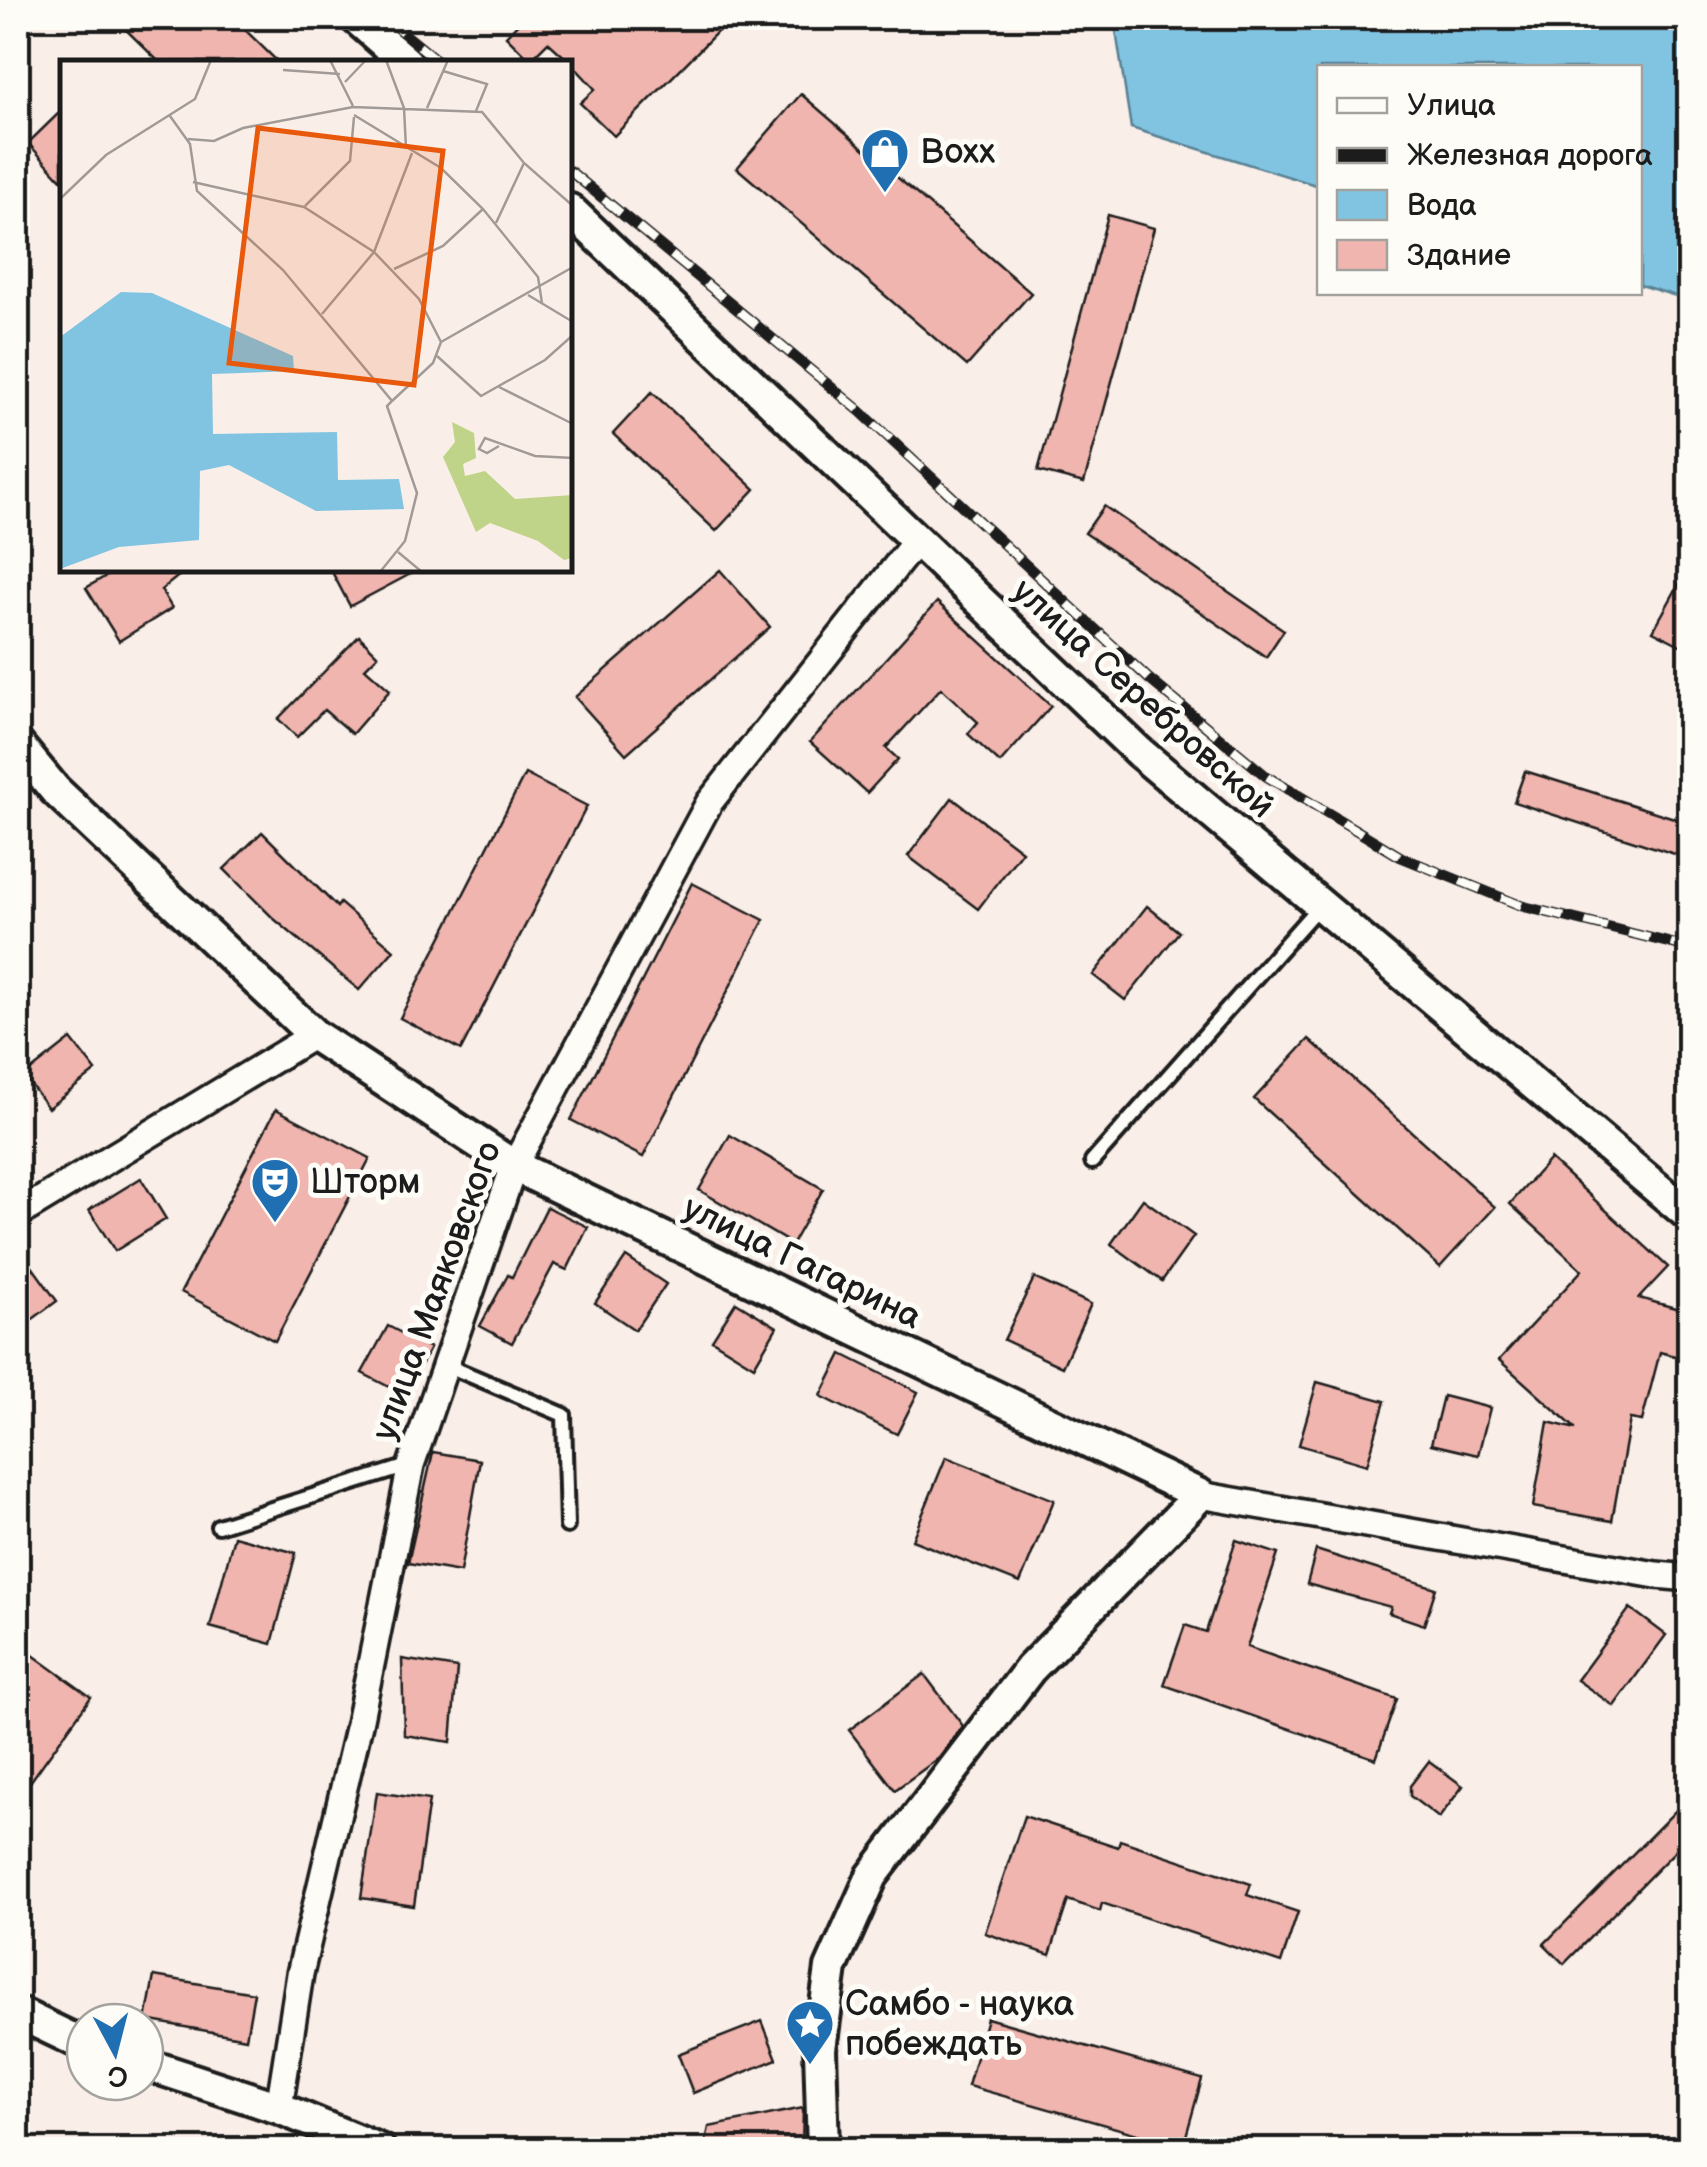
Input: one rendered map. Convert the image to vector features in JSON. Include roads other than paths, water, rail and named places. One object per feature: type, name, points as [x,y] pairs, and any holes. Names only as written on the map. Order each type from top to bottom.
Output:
[{"type":"street","points":[[356,18],[404,60]]},
{"type":"street","name":"улица Серебровской","points":[[572,212],[1138,752],[1690,1216]]},
{"type":"street","name":"улица Маяковского","points":[[280,2108],[300,1974],[359,1724],[411,1465],[514,1166],[709,803],[916,541]]},
{"type":"street","name":"улица Гагарина","points":[[18,745],[55,790],[314,1034],[514,1166],[1200,1495],[1690,1578]]},
{"type":"street","points":[[18,1214],[314,1034]]},
{"type":"street","points":[[823,2150],[820,2049],[831,1968],[872,1876],[1030,1669],[1200,1495]]},
{"type":"street","points":[[18,2013],[65,2035]]},
{"type":"street","points":[[165,2071],[280,2108],[334,2139],[380,2150]]},
{"type":"lane","points":[[1092,1162],[1320,906]]},
{"type":"lane","points":[[446,1364],[564,1415],[568,1526]]},
{"type":"lane","points":[[218,1526],[411,1465]]},
{"type":"water","points":[[1114,18],[1689,18],[1689,300],[1642,286],[1642,65],[1317,65],[1317,185],[1131,128]]},
{"type":"railway","points":[[385,18],[437,60]]},
{"type":"railway","points":[[572,173],[860,411],[1149,679],[1266,776],[1401,857],[1522,906],[1690,948]]},
{"type":"place","name":"Boxx","points":[[885,194]]},
{"type":"place","name":"Шторм","points":[[275,1224]]},
{"type":"place","name":"Самбо - наука побеждать","points":[[810,2066]]}]
